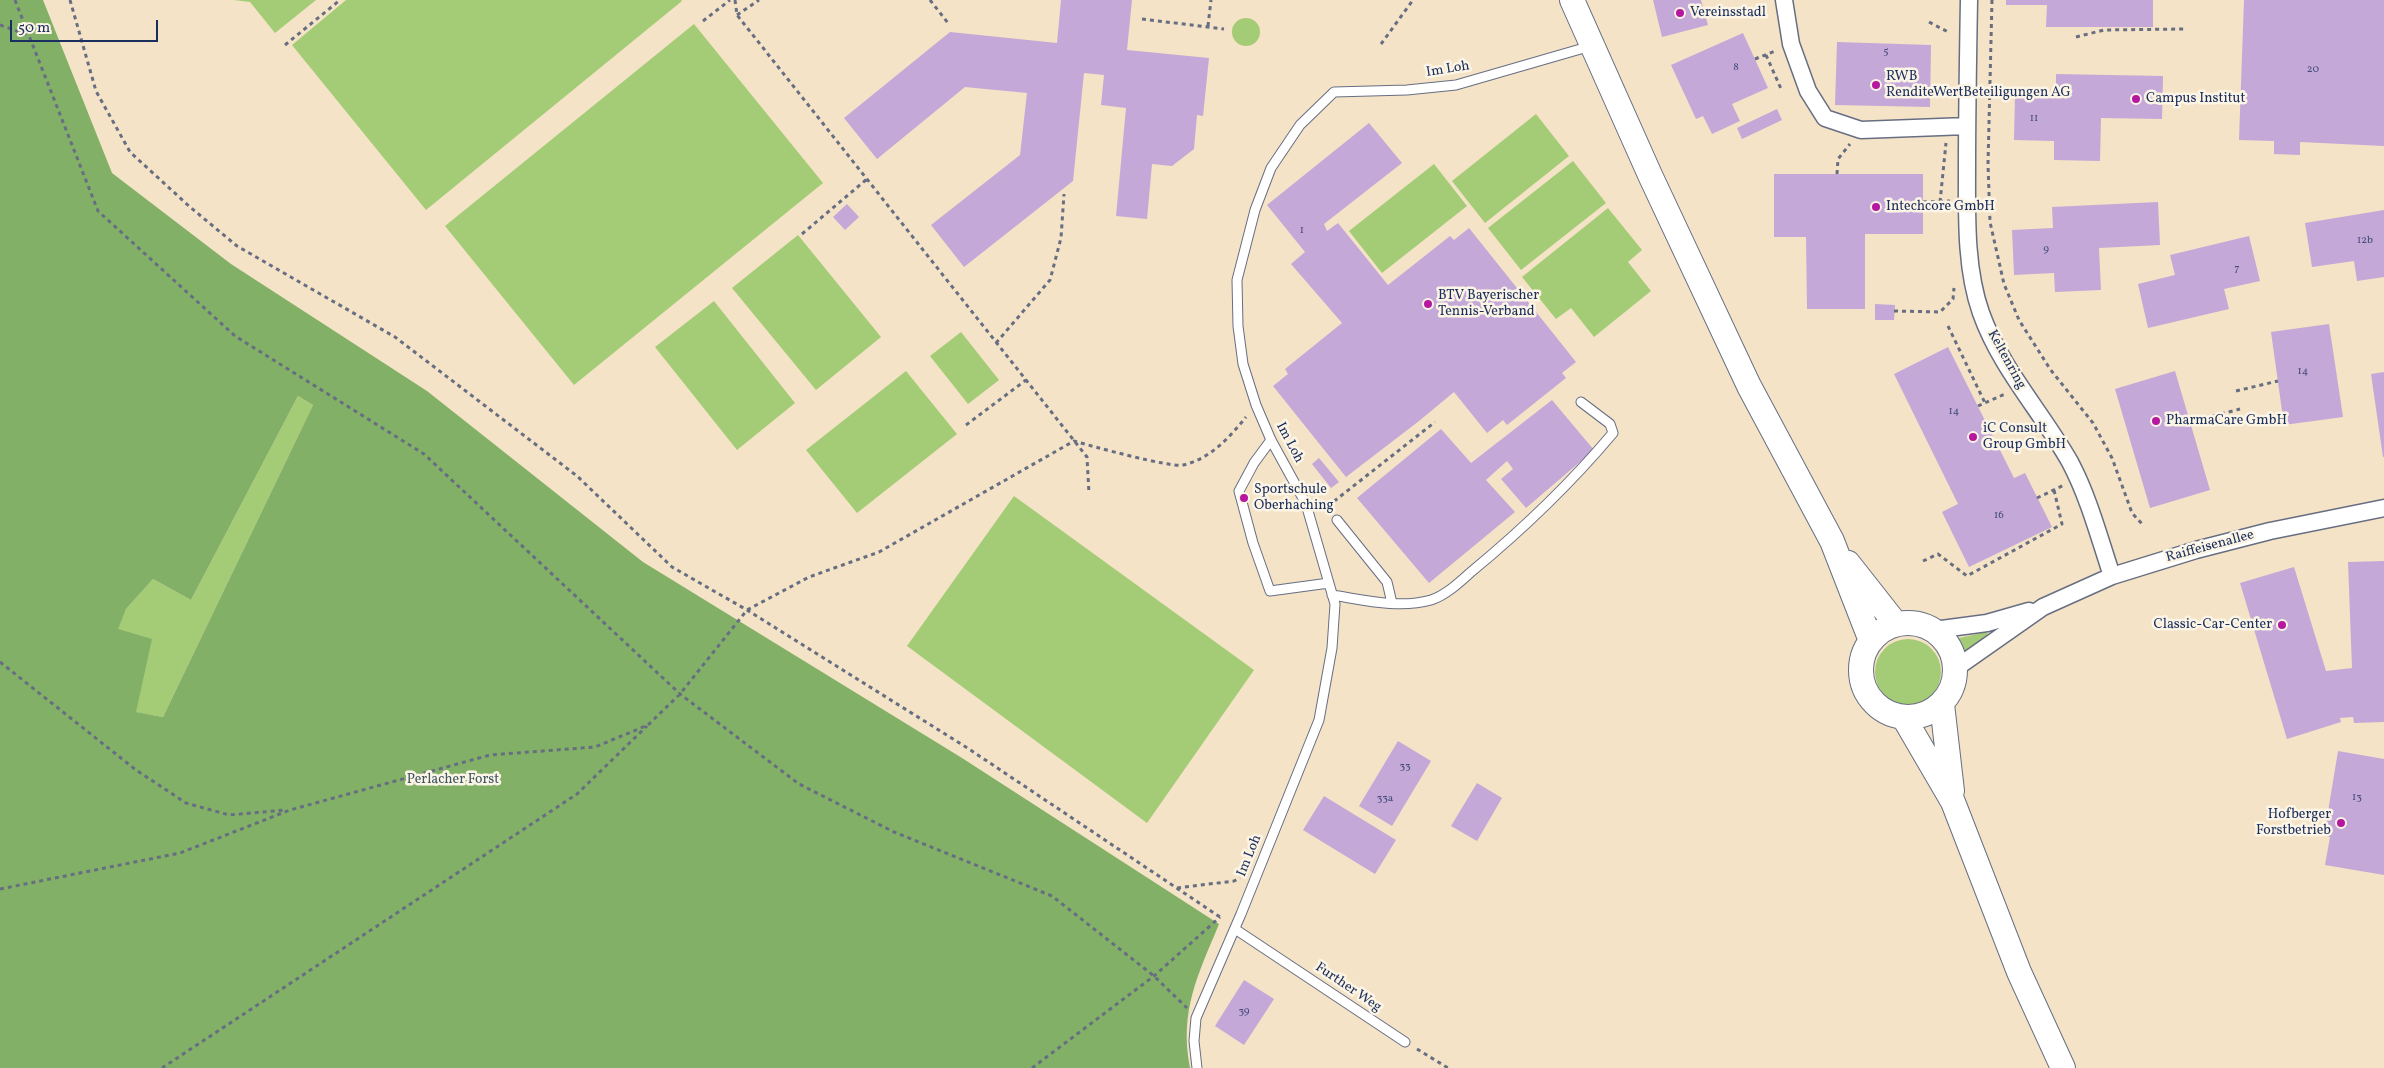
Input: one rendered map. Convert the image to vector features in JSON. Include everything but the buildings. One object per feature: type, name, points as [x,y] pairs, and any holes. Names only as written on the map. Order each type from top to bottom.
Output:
[{"type":"main road","points":[[1572,0],[1591,46],[1745,378],[1832,542],[1871,640]]},
{"type":"main road","points":[[1832,542],[1896,624]]},
{"type":"main road","points":[[1916,623],[1934,630],[1950,647],[1956,668],[1950,693],[1942,704],[1925,715],[1904,718],[1880,709],[1871,700],[1865,689],[1861,664],[1871,640],[1886,628],[1896,624],[1916,623]]},
{"type":"main road","points":[[1942,704],[1953,802]]},
{"type":"main road","points":[[1904,718],[1953,802],[2015,963],[2064,1068]]},
{"type":"street","points":[[1784,0],[1791,44],[1808,91],[1826,118],[1861,130],[1966,126]]},
{"type":"street","name":"Keltenring","points":[[1969,0],[1966,126],[1967,201],[1972,266],[1981,312],[1996,347],[2019,387],[2052,434],[2078,478],[2086,496],[2112,576]]},
{"type":"street","name":"Raiffeisenallee","points":[[1934,630],[1987,623],[2043,607],[2112,576],[2196,550],[2261,533],[2384,508]]},
{"type":"street","name":"Raiffeisenallee","points":[[1956,668],[2043,607]]},
{"type":"lane","name":"Im Loh","points":[[1197,1068],[1194,1041],[1196,1018],[1211,978],[1235,929],[1318,720],[1332,648],[1335,604],[1308,511],[1271,440],[1256,405],[1243,364],[1238,326],[1237,280],[1255,210],[1271,168],[1300,125],[1334,92],[1408,90],[1456,85],[1591,46]]},
{"type":"lane","points":[[1332,595],[1406,604],[1432,600],[1452,588],[1492,555],[1598,452],[1613,433],[1610,424],[1581,402]]},
{"type":"lane","points":[[1271,440],[1254,462],[1238,491],[1253,544],[1270,591],[1329,583]]},
{"type":"lane","points":[[1337,520],[1387,582],[1392,603]]},
{"type":"lane","name":"Further Weg","points":[[1235,929],[1405,1042]]},
{"type":"path","points":[[14,0],[98,211],[235,336],[424,454],[680,694],[799,784],[894,832],[1052,896],[1154,976],[1196,1018]]},
{"type":"path","points":[[70,0],[96,91],[130,152],[190,207],[237,246],[395,337],[577,476],[672,567],[747,610],[969,749],[1220,917],[1235,929]]},
{"type":"path","points":[[286,45],[340,0]]},
{"type":"path","points":[[703,21],[730,0]]},
{"type":"path","points":[[735,0],[737,15],[1087,457],[1089,494]]},
{"type":"path","points":[[737,15],[759,0]]},
{"type":"path","points":[[930,0],[948,23]]},
{"type":"path","points":[[1208,26],[1211,0]]},
{"type":"path","points":[[1382,44],[1413,0]]},
{"type":"path","points":[[1992,0],[1988,164],[1990,222],[2004,284],[2020,320],[2050,369],[2093,423],[2112,458],[2132,513],[2143,525]]},
{"type":"path","points":[[1142,19],[1224,29]]},
{"type":"path","points":[[1929,22],[1950,33],[1968,33]]},
{"type":"path","points":[[0,25],[28,35]]},
{"type":"path","points":[[2076,37],[2104,30],[2185,29]]},
{"type":"path","points":[[1766,55],[1782,91]]},
{"type":"path","points":[[1940,202],[1947,127]]},
{"type":"path","points":[[1837,174],[1838,159],[1861,130]]},
{"type":"path","points":[[802,234],[867,179]]},
{"type":"path","points":[[996,343],[1050,280],[1061,238],[1064,194]]},
{"type":"path","points":[[1923,202],[1967,201]]},
{"type":"path","points":[[1894,311],[1940,312],[1953,299],[1954,288]]},
{"type":"path","points":[[1948,326],[1985,403]]},
{"type":"path","points":[[966,424],[1026,380]]},
{"type":"path","points":[[2236,391],[2278,381]]},
{"type":"path","points":[[1978,406],[2019,387]]},
{"type":"path","points":[[162,1068],[578,794],[680,694],[747,610],[809,577],[879,552],[1074,441],[1095,448],[1180,466],[1212,453],[1238,428],[1256,405]]},
{"type":"path","points":[[2190,422],[2240,409]]},
{"type":"path","points":[[1308,511],[1328,506],[1435,422]]},
{"type":"path","points":[[2037,498],[2078,478]]},
{"type":"path","points":[[1923,561],[1938,554],[1967,576],[2062,524],[2054,490]]},
{"type":"path","points":[[0,662],[136,770],[186,803],[229,815],[290,810]]},
{"type":"path","points":[[0,888],[180,854],[290,810],[490,755],[595,747],[648,725],[680,694]]},
{"type":"path","points":[[1177,888],[1234,881],[1260,867]]},
{"type":"path","points":[[1032,1068],[1154,976],[1220,917]]},
{"type":"path","points":[[1405,1042],[1448,1068]]},
{"type":"green space","name":"Perlacher Forst","points":[[0,0],[43,0],[112,173],[231,264],[427,391],[643,562],[962,758],[1219,924],[1192,994],[1187,1029],[1190,1068],[0,1068]],"holes":[[[298,396],[313,405],[163,717],[136,712],[152,639],[118,629],[126,609],[153,579],[191,600]]]},
{"type":"green space","points":[[234,0],[316,0],[275,33],[250,2]]},
{"type":"green space","points":[[346,0],[682,1],[426,210],[292,45]]},
{"type":"green space","points":[[1246,18],[1256,22],[1260,32],[1256,42],[1246,46],[1236,42],[1232,32],[1236,22]]},
{"type":"green space","points":[[694,24],[823,183],[574,385],[445,226]]},
{"type":"green space","points":[[1536,114],[1569,156],[1485,223],[1452,181]]},
{"type":"green space","points":[[1573,161],[1606,203],[1521,270],[1488,228]]},
{"type":"green space","points":[[1434,164],[1467,206],[1382,273],[1349,231]]},
{"type":"green space","points":[[1608,208],[1642,250],[1628,262],[1651,291],[1594,337],[1571,308],[1556,319],[1522,277]]},
{"type":"green space","points":[[798,235],[881,337],[816,390],[732,288]]},
{"type":"green space","points":[[714,301],[795,403],[737,450],[655,347]]},
{"type":"green space","points":[[961,332],[999,380],[968,404],[930,356]]},
{"type":"green space","points":[[906,371],[957,434],[857,513],[806,450]]},
{"type":"green space","points":[[298,396],[313,405],[163,717],[135,712],[117,629],[126,609],[153,579],[191,600]]},
{"type":"green space","points":[[1014,496],[1254,670],[1147,823],[907,646]]},
{"type":"green space","points":[[1986,632],[1988,634],[1967,651],[1962,650],[1958,642],[1959,638]]},
{"type":"green space","points":[[1901,639],[1915,639],[1927,644],[1936,653],[1941,665],[1939,685],[1932,696],[1915,705],[1901,705],[1889,700],[1880,691],[1875,679],[1875,665],[1880,653],[1889,644]]},
{"type":"place","name":"Vereinsstadl","points":[[1680,13]]},
{"type":"place","name":"RWB RenditeWertBeteiligungen AG","points":[[1876,85]]},
{"type":"place","name":"Campus Institut","points":[[2136,99]]},
{"type":"place","name":"Intechcore GmbH","points":[[1876,207]]},
{"type":"place","name":"BTV Bayerischer Tennis-Verband","points":[[1428,304]]},
{"type":"place","name":"PharmaCare GmbH","points":[[2156,421]]},
{"type":"place","name":"iC Consult Group GmbH","points":[[1973,437]]},
{"type":"place","name":"Sportschule Oberhaching","points":[[1244,498]]},
{"type":"place","name":"Classic-Car-Center","points":[[2282,625]]},
{"type":"place","name":"Hofberger Forstbetrieb","points":[[2341,823]]}]
